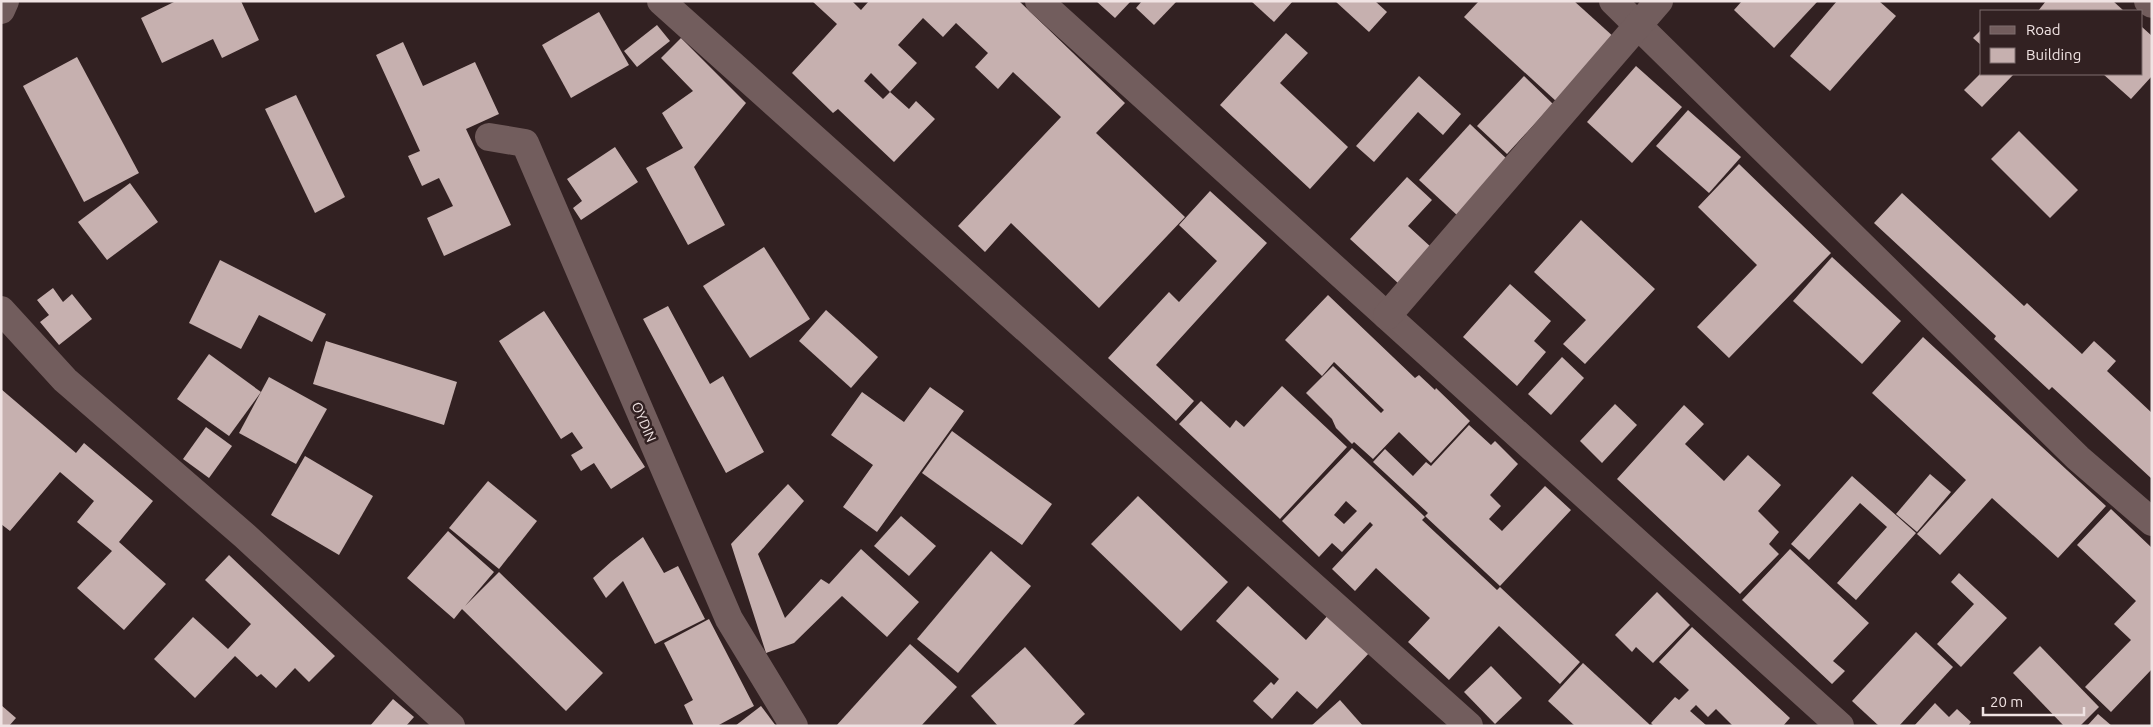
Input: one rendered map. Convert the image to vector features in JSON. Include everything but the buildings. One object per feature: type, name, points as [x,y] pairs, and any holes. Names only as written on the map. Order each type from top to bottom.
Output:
[{"type":"street","points":[[1,10],[5,1]]},
{"type":"street","points":[[661,1],[1469,726]]},
{"type":"street","points":[[1039,1],[1840,726]]},
{"type":"street","points":[[1613,1],[2078,458],[2152,522]]},
{"type":"street","points":[[1387,316],[1638,24],[1660,1]]},
{"type":"street","points":[[2148,1],[2152,4]]},
{"type":"street","name":"OYDIN","points":[[489,137],[525,143],[729,619],[794,726]]},
{"type":"street","points":[[1,310],[64,380],[245,536],[451,726]]}]
